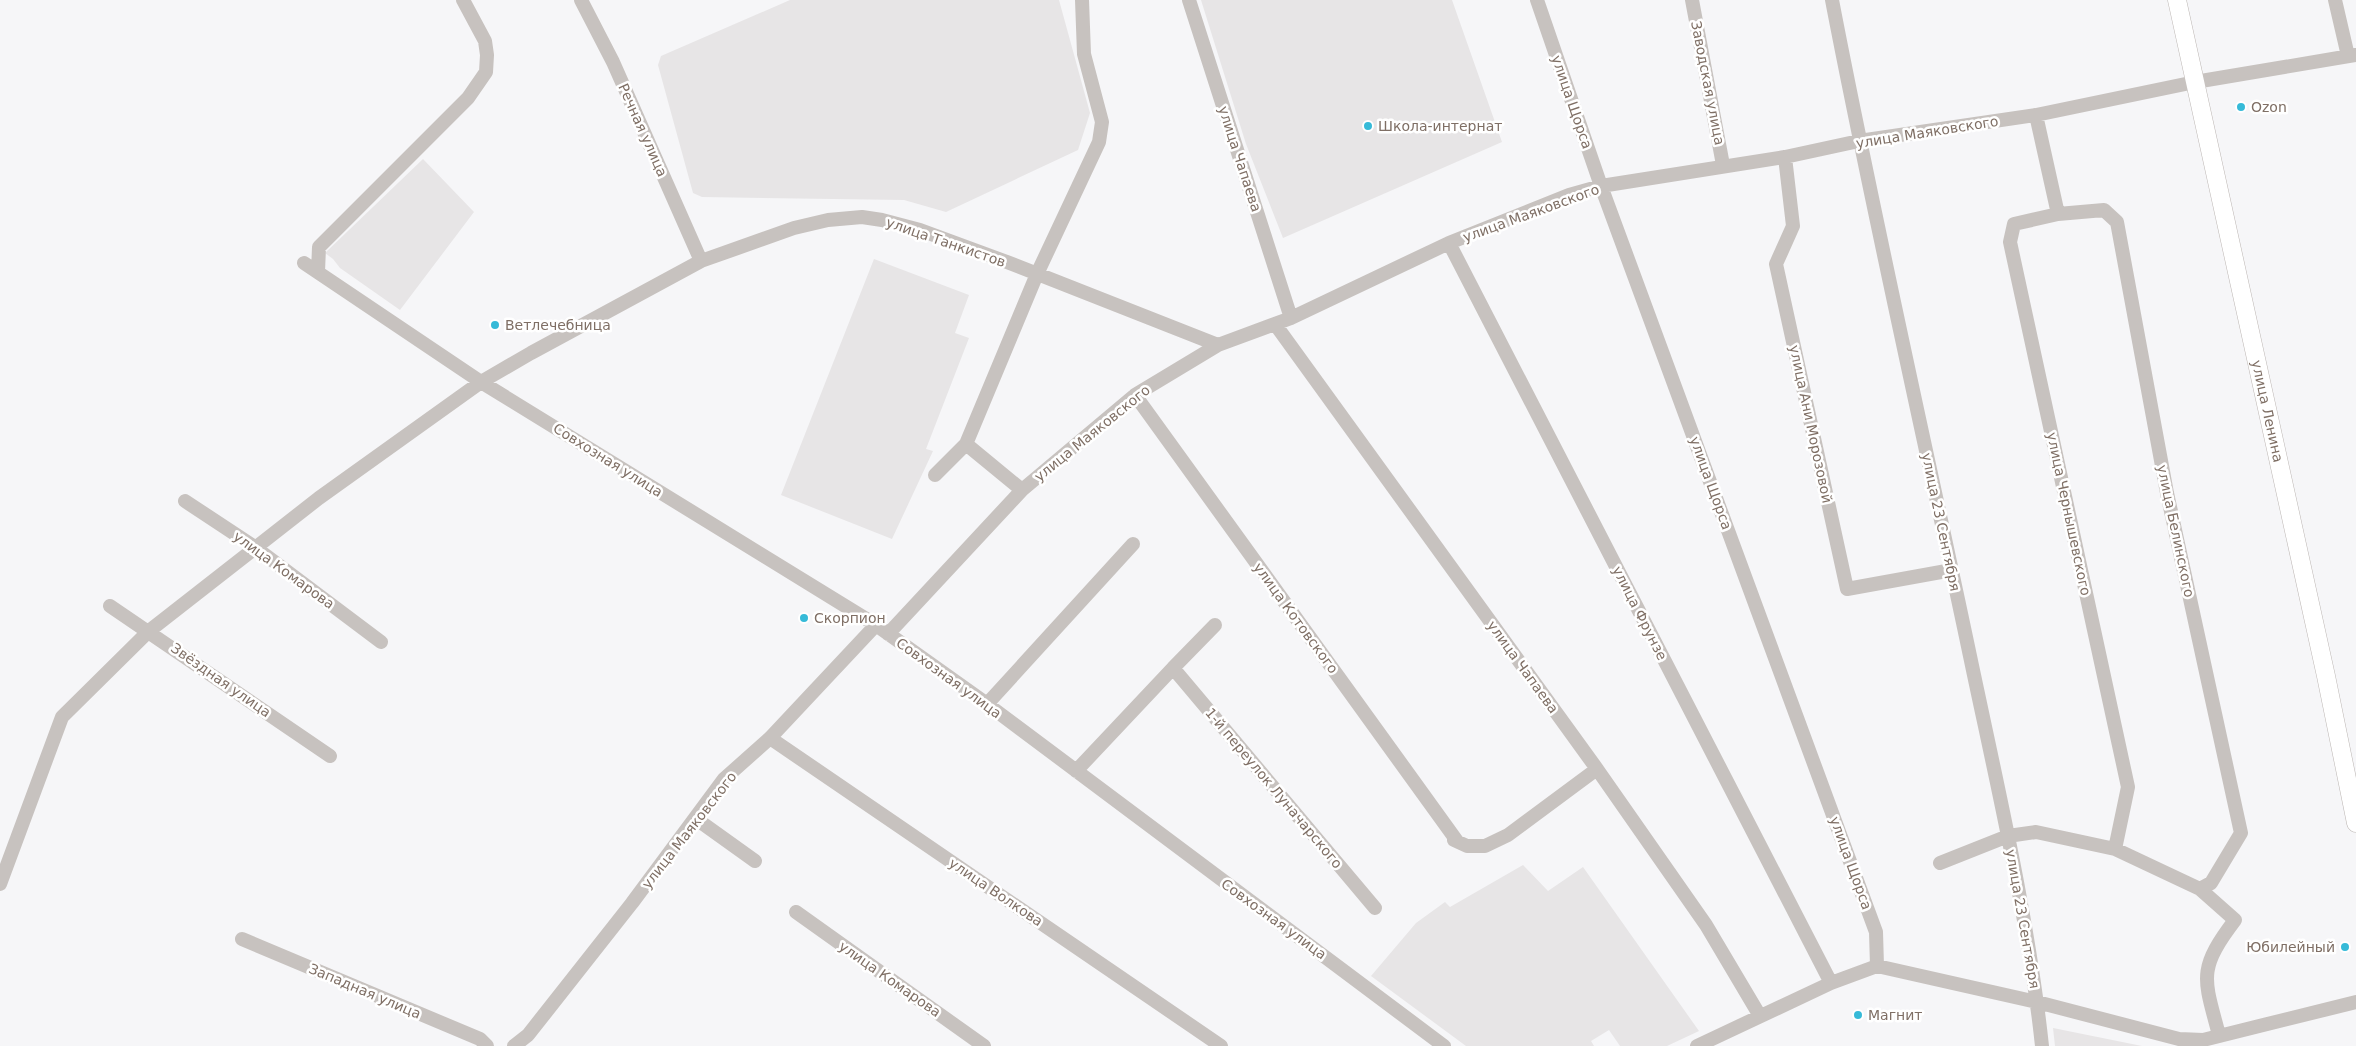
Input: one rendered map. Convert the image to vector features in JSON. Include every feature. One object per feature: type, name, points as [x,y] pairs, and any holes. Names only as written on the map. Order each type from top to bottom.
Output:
[{"type":"main road","name":"улица Ленина","points":[[2177,0],[2326,676],[2356,823]]},
{"type":"street","points":[[318,272],[319,247],[468,98],[486,72],[487,55],[485,41],[463,0]]},
{"type":"street","name":"Речная улица","points":[[581,0],[613,62],[701,262]]},
{"type":"street","points":[[935,475],[966,444],[1037,274],[1099,142],[1102,122],[1084,54],[1082,0]]},
{"type":"street","name":"улица Чапаева","points":[[1190,0],[1291,318]]},
{"type":"street","name":"улица Щорса","points":[[1537,0],[1601,186],[1876,932],[1878,966]]},
{"type":"street","name":"Заводская улица","points":[[1692,0],[1724,166]]},
{"type":"street","name":"улица 23 Сентября","points":[[1832,0],[1859,141],[2008,836],[2037,1002],[2042,1046]]},
{"type":"street","points":[[2335,0],[2352,55]]},
{"type":"street","name":"улица Маяковского","points":[[888,634],[1022,490],[1135,395],[1218,345],[1291,318],[1449,244],[1569,196],[1601,186],[1785,157],[1859,141],[2036,115],[2195,82],[2352,55]]},
{"type":"street","points":[[2036,115],[2058,214]]},
{"type":"street","name":"улица Ани Морозовой","points":[[1785,157],[1793,226],[1776,264],[1847,589],[1952,570]]},
{"type":"street","name":"улица Белинского","points":[[2058,214],[2104,210],[2116,222],[2167,493],[2241,833],[2211,884],[2200,889]]},
{"type":"street","name":"улица Чернышевского","points":[[2058,214],[2014,224],[2010,242],[2128,787],[2116,849]]},
{"type":"street","name":"улица Танкистов","points":[[0,884],[62,717],[149,631],[327,492],[481,382],[531,353],[701,262],[794,228],[828,220],[862,217],[920,230],[1218,345]]},
{"type":"street","name":"улица Фрунзе","points":[[1449,244],[1831,982]]},
{"type":"street","name":"Совхозная улица","points":[[304,263],[481,382],[876,625],[987,704],[1444,1046]]},
{"type":"street","name":"улица Чапаева","points":[[1275,324],[1597,769],[1706,925],[1760,1016]]},
{"type":"street","name":"улица Котовского","points":[[1135,395],[1455,840],[1468,846],[1486,846],[1508,835],[1597,769]]},
{"type":"street","points":[[966,444],[1022,490]]},
{"type":"street","name":"улица Комарова","points":[[185,501],[256,548],[381,642]]},
{"type":"street","points":[[987,704],[1133,544]]},
{"type":"street","name":"Звёздная улица","points":[[110,606],[330,756]]},
{"type":"street","name":"улица Маяковского","points":[[514,1046],[528,1036],[724,779],[770,738],[876,625]]},
{"type":"street","points":[[1076,772],[1215,625]]},
{"type":"street","name":"1-й переулок Луначарского","points":[[1173,668],[1375,908]]},
{"type":"street","name":"улица Волкова","points":[[770,738],[1221,1046]]},
{"type":"street","points":[[696,818],[755,861]]},
{"type":"street","points":[[1940,863],[2008,836],[2036,832],[2116,849],[2200,889],[2235,920],[2209,958],[2205,984],[2219,1035]]},
{"type":"street","name":"улица Комарова","points":[[796,912],[984,1046]]},
{"type":"street","name":"Западная улица","points":[[242,938],[480,1039],[487,1046]]},
{"type":"street","points":[[1697,1046],[1831,982],[1878,966],[2037,1002],[2179,1039],[2203,1040],[2356,1002]]},
{"type":"shaded area","points":[[790,0],[1059,0],[1090,113],[1078,150],[946,212],[904,200],[702,197],[693,193],[658,65],[661,56]]},
{"type":"shaded area","name":"Школа-интернат","points":[[1201,0],[1452,0],[1502,142],[1283,238],[1246,144]]},
{"type":"shaded area","points":[[423,159],[474,212],[400,310],[340,268],[325,253]]},
{"type":"shaded area","points":[[874,259],[969,295],[955,333],[969,338],[926,449],[933,451],[892,539],[781,495]]},
{"type":"shaded area","points":[[1523,865],[1548,891],[1583,867],[1699,1031],[1667,1046],[1620,1046],[1609,1030],[1591,1041],[1594,1046],[1466,1046],[1371,976],[1416,923],[1445,902],[1450,907]]},
{"type":"shaded area","points":[[2053,1028],[2142,1046],[2055,1046]]},
{"type":"place","name":"Ozon","points":[[2241,107]]},
{"type":"place","name":"Школа-интернат","points":[[1368,126]]},
{"type":"place","name":"Ветлечебница","points":[[495,325]]},
{"type":"place","name":"Скорпион","points":[[804,618]]},
{"type":"place","name":"Юбилейный","points":[[2345,947]]},
{"type":"place","name":"Магнит","points":[[1858,1015]]}]
